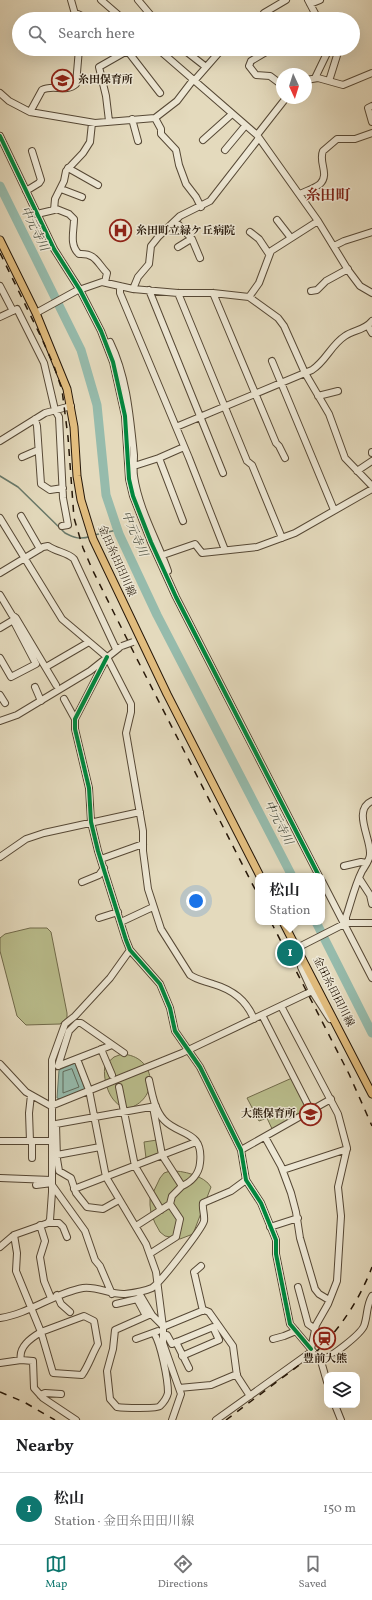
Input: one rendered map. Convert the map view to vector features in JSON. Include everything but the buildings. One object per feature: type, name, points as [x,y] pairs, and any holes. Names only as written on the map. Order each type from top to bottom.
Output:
[{"type":"main road","name":"金田糸田田川線","points":[[0,240],[36,313],[58,362],[68,389],[71,406],[77,476],[85,516],[92,539],[136,640],[258,873]]},
{"type":"main road","name":"金田糸田田川線","points":[[286,925],[299,947],[304,960],[372,1094]]},
{"type":"street","points":[[71,0],[74,12]]},
{"type":"street","points":[[101,0],[115,12]]},
{"type":"street","points":[[266,12],[286,0]]},
{"type":"street","points":[[314,12],[309,2],[320,0]]},
{"type":"street","points":[[141,1],[149,12]]},
{"type":"street","points":[[30,112],[42,90],[50,88],[68,88],[76,84],[78,56]]},
{"type":"street","points":[[109,121],[106,96],[99,67],[116,56]]},
{"type":"street","points":[[131,56],[160,93]]},
{"type":"street","points":[[166,56],[258,137],[300,194],[348,270],[360,286],[372,293]]},
{"type":"street","points":[[192,56],[206,67]]},
{"type":"street","points":[[0,93],[9,101],[30,112],[92,123],[155,118],[177,101],[216,56]]},
{"type":"street","points":[[259,56],[251,61],[248,66],[256,75],[270,76],[276,80]]},
{"type":"street","points":[[315,78],[326,56]]},
{"type":"street","points":[[329,81],[337,56]]},
{"type":"street","points":[[312,79],[315,78],[343,85],[372,73]]},
{"type":"street","points":[[133,289],[138,277],[149,264],[150,246],[180,216],[201,207],[216,194],[282,104]]},
{"type":"street","points":[[372,106],[368,108],[372,122]]},
{"type":"street","points":[[204,140],[232,114]]},
{"type":"street","points":[[155,118],[161,129],[161,134],[176,150],[179,165],[186,184],[196,197],[201,207]]},
{"type":"street","points":[[132,119],[138,141]]},
{"type":"street","points":[[37,214],[54,210],[56,199],[68,168],[83,153],[90,142],[92,123]]},
{"type":"street","points":[[225,150],[246,126]]},
{"type":"street","points":[[300,194],[320,184],[325,174],[322,159],[323,151],[337,139],[355,139],[372,133]]},
{"type":"street","points":[[0,136],[54,249],[78,290],[106,344],[118,378],[125,416],[129,479],[133,496],[170,584],[317,873]]},
{"type":"street","points":[[26,191],[39,184],[42,180],[32,151]]},
{"type":"street","points":[[68,168],[98,186]]},
{"type":"street","points":[[61,189],[82,197]]},
{"type":"street","points":[[54,208],[69,214],[74,219],[73,241],[76,250],[78,254],[91,254],[96,259],[107,273],[105,282]]},
{"type":"street","points":[[277,220],[291,238]]},
{"type":"street","points":[[175,221],[191,239],[200,258]]},
{"type":"street","points":[[250,297],[259,283],[269,254],[318,221]]},
{"type":"street","points":[[250,232],[258,239],[269,254]]},
{"type":"street","points":[[334,246],[344,241],[372,232]]},
{"type":"street","points":[[178,247],[191,239]]},
{"type":"street","points":[[311,291],[316,290],[326,281],[348,270]]},
{"type":"street","points":[[36,313],[78,290],[105,282],[133,289],[178,293],[213,293],[250,297],[281,322],[288,332],[305,373],[329,414],[345,458],[372,486]]},
{"type":"street","points":[[366,289],[372,285]]},
{"type":"street","points":[[0,286],[13,310]]},
{"type":"street","points":[[120,286],[120,293],[225,550]]},
{"type":"street","points":[[149,290],[223,473]]},
{"type":"street","points":[[178,293],[224,407],[247,461],[252,465],[282,538]]},
{"type":"street","points":[[213,293],[276,443],[280,446],[284,458]]},
{"type":"street","points":[[0,317],[17,309],[44,363],[55,410],[59,417],[62,488],[68,525],[62,526]]},
{"type":"street","points":[[176,427],[305,373],[321,364],[340,340],[370,324],[372,333]]},
{"type":"street","points":[[106,344],[110,342],[113,349],[126,392],[134,476],[142,506],[172,581],[170,584]]},
{"type":"street","points":[[272,361],[334,510]]},
{"type":"street","points":[[318,396],[338,391]]},
{"type":"street","points":[[0,441],[44,413],[71,406]]},
{"type":"street","points":[[35,419],[37,426],[41,484],[50,490],[62,488]]},
{"type":"street","points":[[134,466],[159,458],[184,447]]},
{"type":"street","points":[[22,457],[38,450]]},
{"type":"street","points":[[159,458],[184,521]]},
{"type":"street","points":[[357,471],[372,461]]},
{"type":"street","points":[[162,555],[195,544],[202,552],[257,547],[295,533],[372,489]]},
{"type":"street","points":[[21,516],[40,549]]},
{"type":"street","points":[[0,518],[62,619],[107,657],[131,704],[132,712],[126,732],[140,812],[148,889],[161,929],[190,975],[196,979],[214,984],[238,995],[254,1019]]},
{"type":"street","points":[[0,573],[40,549],[48,546],[55,551],[70,555],[74,559],[119,647]]},
{"type":"street","points":[[0,595],[46,667],[56,686]]},
{"type":"street","points":[[0,628],[15,619]]},
{"type":"street","points":[[0,658],[11,677],[36,664],[15,619]]},
{"type":"street","points":[[0,721],[17,716],[90,671],[119,647],[136,640]]},
{"type":"street","points":[[46,667],[89,642]]},
{"type":"street","points":[[107,657],[75,719],[75,729],[89,788],[91,822],[101,859],[130,950],[160,984],[170,1008],[175,1031],[200,1067],[241,1150],[246,1180],[261,1203],[276,1240],[276,1254],[280,1267],[287,1314],[290,1324],[321,1361],[324,1372]]},
{"type":"street","points":[[36,687],[41,701]]},
{"type":"street","points":[[0,694],[5,703]]},
{"type":"street","points":[[64,698],[75,719]]},
{"type":"street","points":[[344,924],[359,878],[370,856],[363,820],[363,808],[365,804],[372,801]]},
{"type":"street","points":[[0,857],[26,839],[44,833],[140,812]]},
{"type":"street","points":[[101,859],[143,844]]},
{"type":"street","points":[[344,866],[361,862],[366,863]]},
{"type":"street","points":[[82,882],[99,875],[104,868]]},
{"type":"street","points":[[359,878],[370,895],[372,904]]},
{"type":"street","points":[[325,887],[372,978]]},
{"type":"street","points":[[121,922],[153,907]]},
{"type":"street","points":[[99,918],[118,912]]},
{"type":"street","points":[[299,947],[344,924],[372,922]]},
{"type":"street","points":[[48,1223],[52,1211],[52,1060],[65,1024],[75,1016],[110,978],[130,950]]},
{"type":"street","points":[[304,960],[301,966],[312,991],[334,1027],[342,1034]]},
{"type":"street","points":[[51,1106],[187,1050],[312,991]]},
{"type":"street","points":[[216,1420],[311,1350],[315,1329],[337,1281],[341,1216],[338,1187],[347,1149],[340,1122],[331,1099],[281,1006]]},
{"type":"street","points":[[262,1015],[311,1111]]},
{"type":"street","points":[[112,1045],[58,1066],[69,1031],[77,1023],[81,1023],[124,1053]]},
{"type":"street","points":[[101,1049],[112,1075]]},
{"type":"street","points":[[77,1059],[89,1090],[106,1177],[151,1253],[158,1283],[163,1329],[163,1344],[169,1365],[179,1388],[180,1398],[172,1420]]},
{"type":"street","points":[[0,1064],[24,1090],[51,1106]]},
{"type":"street","points":[[148,1080],[162,1155],[182,1186]]},
{"type":"street","points":[[119,1088],[135,1166],[161,1210]]},
{"type":"street","points":[[32,1095],[30,1113],[32,1158]]},
{"type":"street","points":[[241,1150],[265,1138],[331,1099]]},
{"type":"street","points":[[119,1200],[103,1209],[89,1208],[74,1190],[71,1178],[59,1172],[56,1155],[56,1124],[154,1107]]},
{"type":"street","points":[[136,1226],[170,1204],[172,1196],[193,1178],[200,1167],[200,1153],[196,1142],[187,1133],[164,1120],[154,1107]]},
{"type":"street","points":[[265,1138],[283,1170],[298,1218],[300,1238],[315,1289],[319,1294],[329,1300]]},
{"type":"street","points":[[0,1141],[51,1141]]},
{"type":"street","points":[[74,1190],[196,1142]]},
{"type":"street","points":[[56,1155],[100,1147]]},
{"type":"street","points":[[283,1170],[347,1149]]},
{"type":"street","points":[[0,1178],[51,1183],[85,1231],[95,1260],[100,1266],[112,1294]]},
{"type":"street","points":[[0,1318],[31,1308],[57,1295],[82,1288],[91,1288],[112,1294],[139,1292],[158,1283],[174,1265],[203,1223],[204,1203],[231,1191],[246,1180]]},
{"type":"street","points":[[36,1185],[51,1183]]},
{"type":"street","points":[[151,1253],[176,1237],[180,1218],[170,1204]]},
{"type":"street","points":[[270,1227],[298,1218]]},
{"type":"street","points":[[0,1247],[14,1235],[48,1223],[59,1223],[63,1227],[67,1237]]},
{"type":"street","points":[[40,1225],[45,1241],[40,1257],[44,1280],[51,1298]]},
{"type":"street","points":[[14,1235],[17,1253],[16,1271],[41,1332],[53,1373],[82,1375],[98,1344],[94,1320],[84,1316],[41,1332],[32,1338],[22,1349],[21,1360]]},
{"type":"street","points":[[201,1266],[194,1272],[203,1311]]},
{"type":"street","points":[[298,1287],[308,1324],[315,1329]]},
{"type":"street","points":[[139,1292],[148,1315]]},
{"type":"street","points":[[57,1295],[61,1304],[70,1312]]},
{"type":"street","points":[[321,1361],[359,1333],[364,1327],[366,1307],[372,1296]]},
{"type":"street","points":[[116,1304],[131,1299],[137,1299],[148,1315],[158,1322],[172,1344],[213,1327],[219,1340],[182,1356]]},
{"type":"street","points":[[136,1339],[154,1333],[203,1311],[209,1312],[233,1346],[237,1374],[250,1396]]},
{"type":"street","points":[[148,1315],[115,1330],[113,1349],[107,1371],[110,1399],[117,1407],[159,1407],[168,1394],[166,1370],[157,1338],[154,1333]]},
{"type":"street","points":[[272,1339],[296,1331]]},
{"type":"street","points":[[176,1342],[189,1368]]},
{"type":"street","points":[[0,1363],[21,1360],[33,1361],[34,1388],[40,1395],[76,1420]]},
{"type":"street","points":[[179,1388],[211,1385],[237,1374]]},
{"type":"street","points":[[40,1395],[45,1393],[61,1394]]},
{"type":"street","points":[[336,1408],[341,1420]]},
{"type":"shaded area","points":[[30,928],[47,928],[51,932],[67,1013],[67,1018],[60,1024],[26,1025],[17,1016],[0,951],[0,938],[5,934]]},
{"type":"shaded area","points":[[122,1054],[133,1056],[142,1062],[147,1069],[150,1078],[150,1087],[146,1095],[140,1103],[130,1108],[123,1107],[113,1099],[109,1093],[105,1079],[105,1065],[114,1057]]},
{"type":"shaded area","points":[[292,1078],[308,1110],[273,1131],[267,1118],[259,1121],[247,1098]]},
{"type":"shaded area","points":[[157,1140],[159,1153],[146,1158],[144,1142]]},
{"type":"shaded area","points":[[170,1171],[193,1174],[204,1180],[211,1187],[193,1234],[180,1239],[165,1236],[160,1232],[151,1213],[150,1199],[160,1178],[164,1173]]},
{"type":"water","points":[[75,1063],[85,1089],[60,1099],[57,1098],[59,1070]]},
{"type":"waterway","name":"中元寺川","points":[[0,186],[81,350],[97,405],[106,495],[119,534],[157,615],[290,873]]},
{"type":"waterway","points":[[0,476],[18,487],[65,533],[78,538],[91,536]]},
{"type":"waterway","points":[[94,535],[117,530]]},
{"type":"waterway","name":"中元寺川","points":[[318,925],[372,1033]]},
{"type":"railway","points":[[0,253],[42,339],[54,366],[62,390],[68,437],[74,518],[83,548],[137,659],[255,889]]},
{"type":"railway","points":[[273,925],[349,1074],[372,1126]]},
{"type":"railway","points":[[226,1420],[314,1354],[332,1335],[348,1314],[355,1303],[372,1267]]},
{"type":"railway","points":[[0,1392],[24,1402],[55,1420]]},
{"type":"cycle path","points":[[0,136],[54,249],[80,290],[101,331],[113,362],[125,416],[129,479],[133,496],[151,542],[176,597],[317,873]]},
{"type":"cycle path","points":[[107,657],[75,719],[75,729],[89,788],[91,822],[98,851],[130,950],[160,984],[170,1008],[175,1031],[200,1067],[241,1150],[246,1180],[261,1203],[276,1240],[276,1254],[290,1324],[311,1349]]},
{"type":"place","name":"糸田保育所","points":[[62,80]]},
{"type":"place","name":"糸田町立緑ケ丘病院","points":[[120,231]]},
{"type":"place","name":"松山","points":[[290,953]]},
{"type":"place","name":"大熊保育所","points":[[311,1114]]},
{"type":"place","name":"豊前大熊","points":[[325,1339]]},
{"type":"district","name":"糸田町","points":[[328,196]]}]
